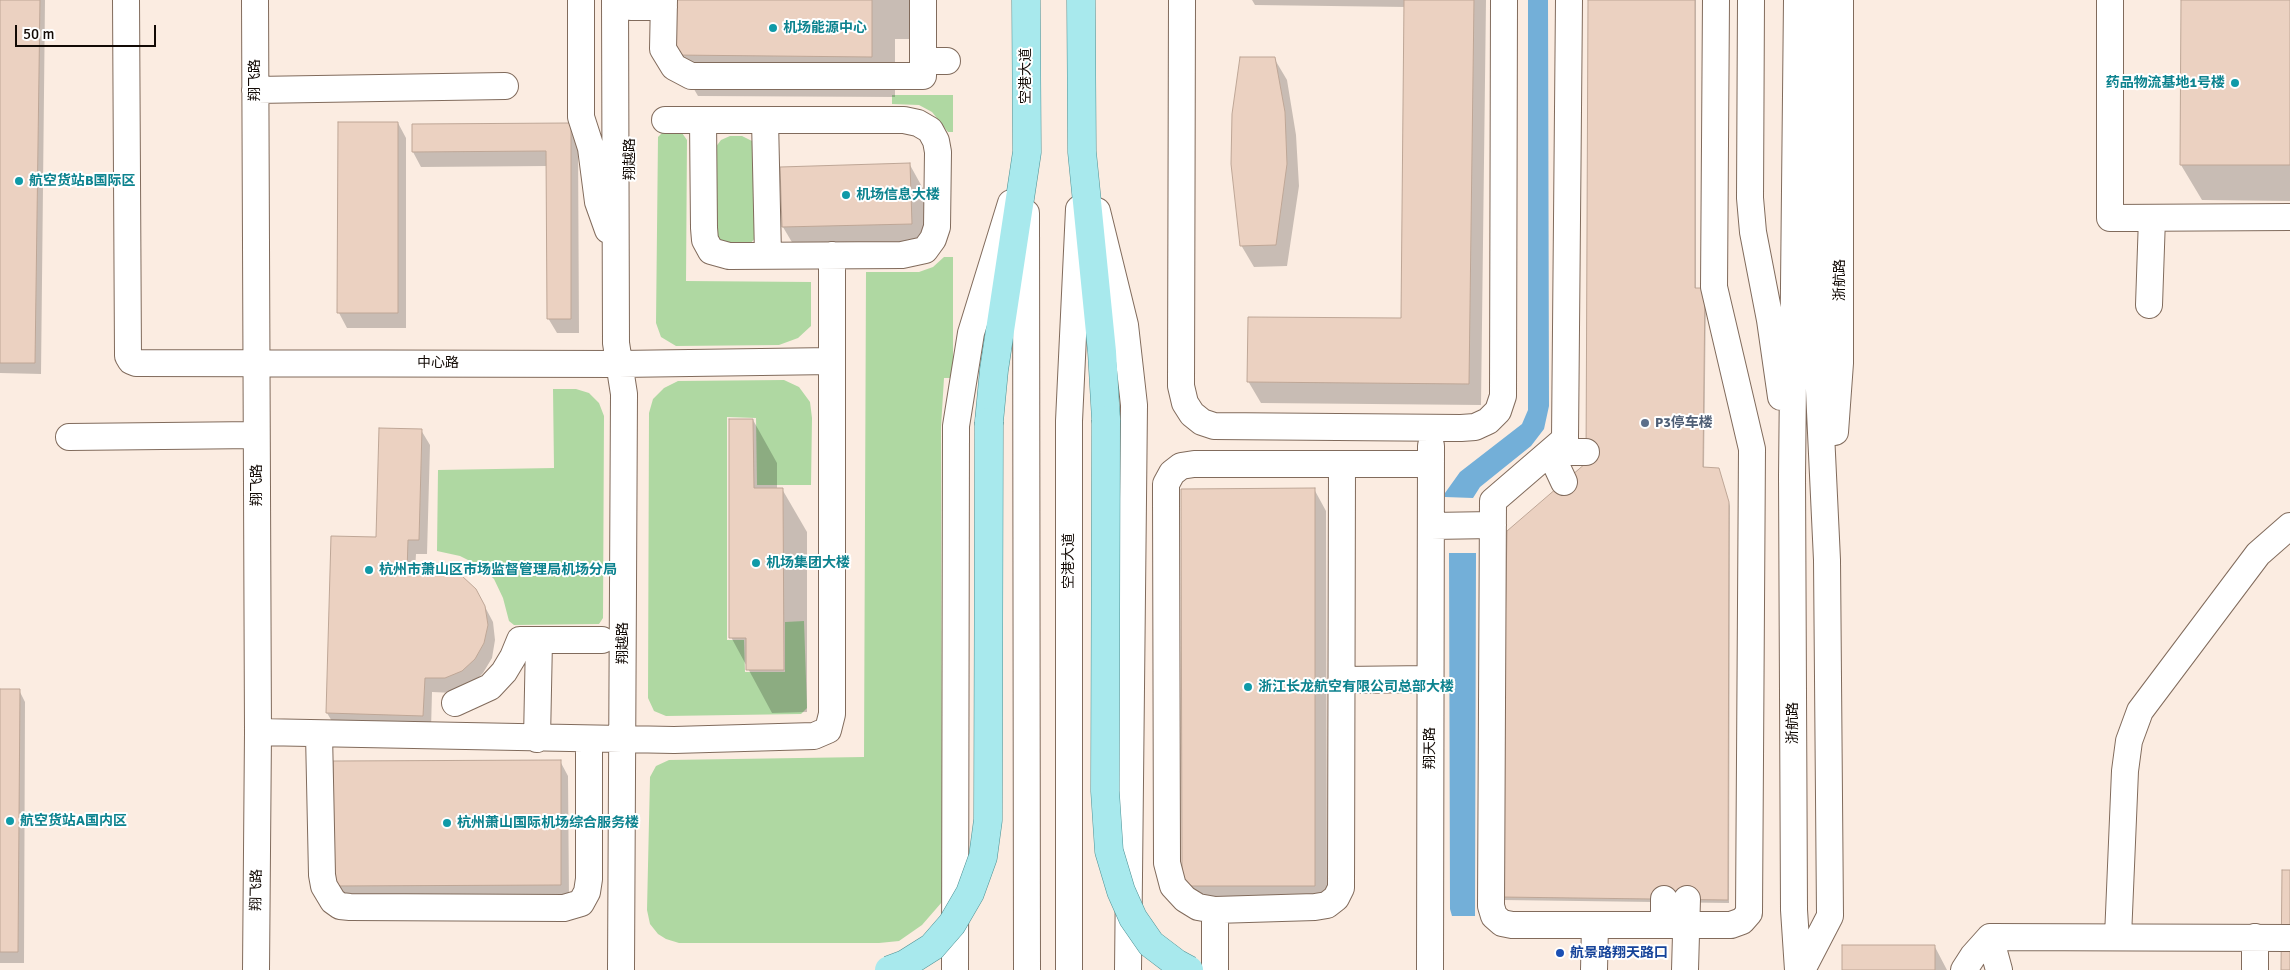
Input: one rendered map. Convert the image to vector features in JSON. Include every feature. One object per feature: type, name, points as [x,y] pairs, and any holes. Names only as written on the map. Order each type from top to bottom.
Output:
[{"type":"main road","name":"空港大道","points":[[890,970],[905,964],[932,946],[952,924],[970,893],[983,856],[988,820],[989,422],[994,370],[1027,152],[1026,0]]},
{"type":"main road","name":"空港大道","points":[[1081,0],[1082,152],[1102,352],[1106,420],[1105,791],[1109,851],[1121,891],[1133,918],[1151,944],[1176,963],[1189,970]]},
{"type":"street","name":"中心路","points":[[126,0],[128,356],[131,361],[136,363],[619,364],[832,361]]},
{"type":"street","name":"翔飞路","points":[[255,0],[258,732],[256,970]]},
{"type":"street","name":"翔越路","points":[[581,0],[581,117],[591,148],[598,202],[616,250]]},
{"type":"street","points":[[626,2],[664,4],[663,49],[674,67],[691,76],[923,76],[935,61],[923,0]]},
{"type":"street","points":[[1182,0],[1181,386],[1185,403],[1192,414],[1202,422],[1214,426],[1431,428],[1475,427],[1488,421],[1498,411],[1503,396],[1504,0]]},
{"type":"street","points":[[1569,0],[1576,395],[1565,439],[1493,501],[1493,911],[1494,916],[1502,923],[1512,925],[1595,925],[1675,912],[1731,924],[1742,921],[1748,913],[1750,902],[1752,449],[1714,287],[1716,0]]},
{"type":"street","name":"浙航路","points":[[1751,0],[1750,198],[1753,232],[1770,320],[1792,476]]},
{"type":"street","name":"浙航路","points":[[1797,0],[1792,476],[1794,910],[1800,970]]},
{"type":"street","name":"浙航路","points":[[1800,970],[1830,916],[1827,560],[1818,369],[1819,0]]},
{"type":"street","name":"浙航路","points":[[1827,560],[1840,363],[1840,0]]},
{"type":"street","points":[[2110,0],[2110,218],[2290,217]]},
{"type":"street","name":"翔越路","points":[[621,970],[624,394],[619,364],[616,317],[616,250],[626,2]]},
{"type":"street","name":"翔越路","points":[[616,317],[627,241],[630,198],[626,2]]},
{"type":"street","points":[[255,90],[505,86]]},
{"type":"street","points":[[665,120],[703,120],[765,120],[904,120],[918,123],[930,130],[936,140],[938,152],[937,227],[933,239],[925,250],[902,255],[722,256],[711,251],[707,247],[704,228],[703,120]]},
{"type":"street","points":[[765,120],[768,256]]},
{"type":"street","points":[[955,970],[956,426],[970,333],[1027,152]]},
{"type":"street","name":"空港大道","points":[[1027,152],[1027,970]]},
{"type":"street","points":[[1082,152],[1125,326],[1134,405],[1128,970]]},
{"type":"street","name":"空港大道","points":[[1069,970],[1069,421],[1082,152]]},
{"type":"street","points":[[2149,305],[2152,218]]},
{"type":"street","points":[[258,732],[622,741],[814,736],[828,730],[832,714],[832,255]]},
{"type":"street","name":"翔天路","points":[[1430,970],[1431,428]]},
{"type":"street","points":[[69,437],[256,435]]},
{"type":"street","points":[[1550,452],[1586,452]]},
{"type":"street","points":[[1550,452],[1564,482]]},
{"type":"street","points":[[1342,464],[1341,888],[1336,898],[1327,905],[1315,907],[1215,910],[1198,907],[1185,899],[1173,886],[1167,863],[1166,484],[1172,473],[1181,466],[1194,464],[1342,464],[1431,464]]},
{"type":"street","points":[[1430,526],[1493,525]]},
{"type":"street","points":[[2118,937],[2125,771],[2129,741],[2140,711],[2258,554],[2290,526]]},
{"type":"street","points":[[455,704],[490,686],[504,672],[514,657],[520,640],[602,640]]},
{"type":"street","points":[[537,739],[539,640]]},
{"type":"street","points":[[1342,680],[1430,679]]},
{"type":"street","points":[[490,686],[538,688]]},
{"type":"street","points":[[320,734],[324,886],[328,895],[340,906],[383,897],[564,908],[581,903],[587,892],[589,879],[589,740]]},
{"type":"street","points":[[1215,910],[1215,970]]},
{"type":"street","points":[[1675,912],[1685,970]]},
{"type":"street","points":[[1594,970],[1595,925]]},
{"type":"street","points":[[1990,937],[1998,970]]},
{"type":"street","points":[[1964,970],[1973,956],[1990,937],[2290,938]]},
{"type":"street","points":[[2254,938],[2254,969]]},
{"type":"green space","points":[[892,95],[953,95],[953,132],[948,132],[932,112],[919,105],[892,104]]},
{"type":"green space","points":[[662,133],[682,133],[687,140],[686,281],[811,282],[811,326],[798,338],[779,345],[676,346],[661,337],[656,323],[658,137]]},
{"type":"green space","points":[[730,136],[742,136],[752,141],[758,149],[757,236],[750,244],[742,247],[721,242],[715,234],[715,148],[721,140]]},
{"type":"green space","points":[[944,257],[953,257],[953,364],[951,378],[944,378],[941,427],[942,902],[922,925],[899,941],[879,943],[679,943],[666,939],[658,934],[650,924],[647,910],[650,777],[656,766],[669,760],[864,757],[866,272],[919,272],[933,267]]},
{"type":"green space","points":[[784,380],[799,387],[810,402],[812,418],[811,485],[757,485],[756,418],[727,417],[727,640],[744,640],[745,672],[785,672],[785,622],[804,621],[807,708],[801,714],[666,716],[654,711],[648,698],[649,413],[653,399],[664,388],[678,381]]},
{"type":"green space","points":[[553,389],[576,389],[589,393],[599,403],[604,416],[603,618],[599,624],[514,625],[509,621],[503,598],[494,579],[478,565],[460,556],[437,551],[438,470],[554,468]]},
{"type":"water","points":[[1528,0],[1548,0],[1549,406],[1544,429],[1531,446],[1480,487],[1473,498],[1445,497],[1445,493],[1460,472],[1522,424],[1528,410]]},
{"type":"water","points":[[1449,553],[1476,553],[1475,916],[1452,916],[1450,909]]},
{"type":"building","name":"航空货站B国际区","points":[[0,0],[40,0],[35,363],[0,363]]},
{"type":"building","name":"机场能源中心","points":[[674,0],[872,0],[872,57],[673,55]]},
{"type":"building","points":[[1404,0],[1474,0],[1469,384],[1247,382],[1248,317],[1401,318]]},
{"type":"building","name":"P3停车楼","points":[[1588,0],[1695,0],[1695,288],[1705,288],[1703,467],[1719,468],[1729,502],[1728,900],[1500,897],[1507,531],[1586,463]]},
{"type":"building","name":"药品物流基地1号楼","points":[[2181,0],[2290,0],[2290,165],[2180,165]]},
{"type":"building","points":[[1240,57],[1275,57],[1285,112],[1287,164],[1276,245],[1240,246],[1231,164],[1232,114]]},
{"type":"building","points":[[338,122],[398,122],[398,313],[337,313]]},
{"type":"building","points":[[571,123],[571,319],[547,319],[546,151],[412,152],[412,124]]},
{"type":"building","name":"机场信息大楼","points":[[910,163],[912,224],[782,227],[780,167]]},
{"type":"building","name":"机场集团大楼","points":[[729,419],[753,419],[754,488],[783,488],[784,670],[746,670],[746,638],[729,638]]},
{"type":"building","name":"杭州市萧山区市场监督管理局机场分局","points":[[379,428],[422,429],[419,540],[408,540],[407,572],[426,567],[445,568],[462,576],[476,589],[485,606],[488,625],[484,643],[475,659],[462,671],[445,678],[425,678],[423,716],[326,713],[331,536],[376,537]]},
{"type":"building","name":"浙江长龙航空有限公司总部大楼","points":[[1315,488],[1315,886],[1182,886],[1181,489]]},
{"type":"building","name":"航空货站A国内区","points":[[0,689],[20,689],[18,952],[0,952]]},
{"type":"building","name":"杭州萧山国际机场综合服务楼","points":[[561,760],[561,885],[333,886],[333,761]]},
{"type":"building","points":[[2282,870],[2290,870],[2290,970],[2281,970]]},
{"type":"building","points":[[1842,945],[1935,945],[1935,970],[1842,970]]},
{"type":"place","name":"机场能源中心","points":[[773,28]]},
{"type":"place","name":"药品物流基地1号楼","points":[[2235,83]]},
{"type":"place","name":"航空货站B国际区","points":[[19,181]]},
{"type":"place","name":"机场信息大楼","points":[[846,195]]},
{"type":"place","name":"P3停车楼","points":[[1645,423]]},
{"type":"place","name":"机场集团大楼","points":[[756,563]]},
{"type":"place","name":"杭州市萧山区市场监督管理局机场分局","points":[[369,570]]},
{"type":"place","name":"浙江长龙航空有限公司总部大楼","points":[[1248,687]]},
{"type":"place","name":"航空货站A国内区","points":[[10,821]]},
{"type":"place","name":"杭州萧山国际机场综合服务楼","points":[[447,823]]},
{"type":"place","name":"航景路翔天路口","points":[[1560,953]]}]
